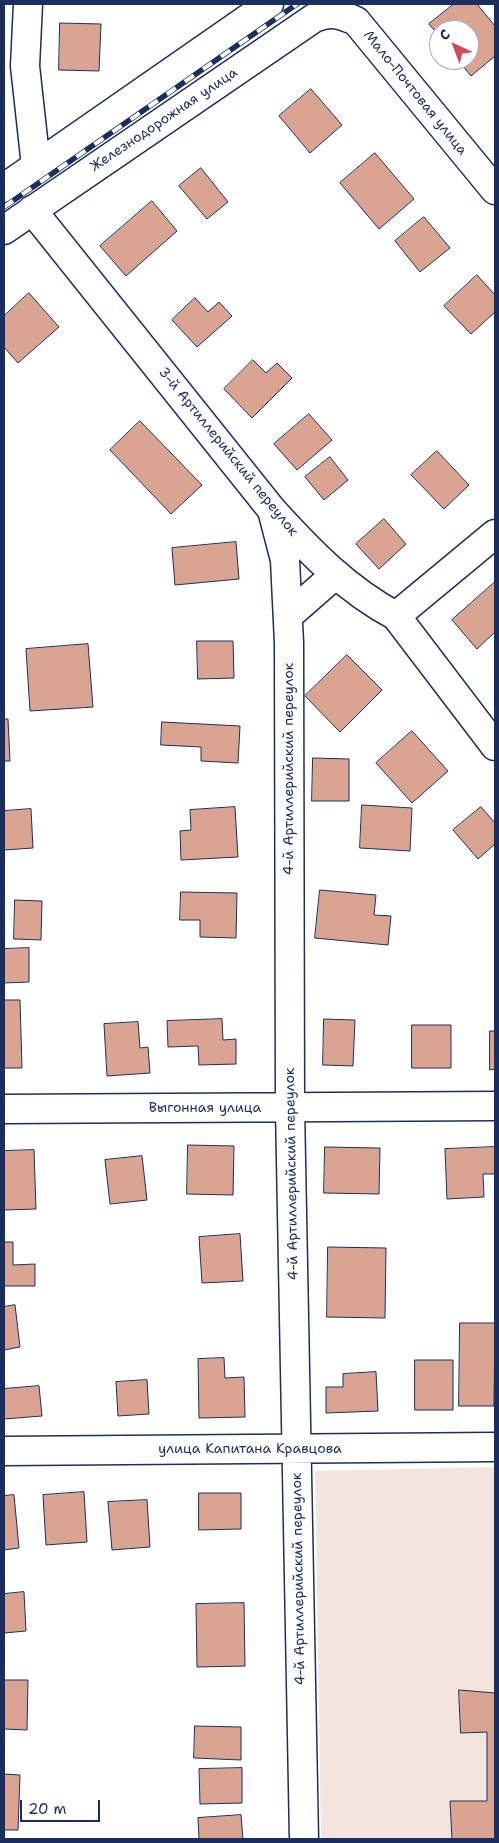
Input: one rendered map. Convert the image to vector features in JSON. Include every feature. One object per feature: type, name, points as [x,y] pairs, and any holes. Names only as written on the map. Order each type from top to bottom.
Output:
[{"type":"street","points":[[28,4],[25,66],[36,166]]},
{"type":"street","points":[[4,188],[269,4]]},
{"type":"street","name":"Мало-Почтовая улица","points":[[325,13],[342,15],[356,22],[495,190]]},
{"type":"street","name":"Железнодорожная улица","points":[[4,230],[314,18],[325,13]]},
{"type":"street","name":"3-й Артиллерийский переулок","points":[[32,210],[272,510],[336,574],[360,594],[396,616],[495,746]]},
{"type":"street","name":"4-й Артиллерийский переулок","points":[[272,510],[285,560],[288,616],[290,1108],[304,1839]]},
{"type":"street","points":[[396,616],[495,534]]},
{"type":"street","points":[[288,616],[336,574]]},
{"type":"street","name":"Выгонная улица","points":[[4,1109],[495,1106]]},
{"type":"street","name":"улица Капитана Кравцова","points":[[4,1451],[495,1446]]},
{"type":"shaded area","points":[[495,1467],[495,1839],[321,1839],[315,1471]]},
{"type":"building","points":[[454,4],[477,4],[495,26],[495,56],[479,69],[479,20],[434,20]]},
{"type":"building","points":[[60,23],[101,24],[99,71],[59,70]]},
{"type":"building","points":[[466,70],[478,70],[471,76]]},
{"type":"building","points":[[311,89],[342,125],[310,153],[279,116]]},
{"type":"building","points":[[375,153],[414,199],[379,229],[340,183]]},
{"type":"building","points":[[201,168],[228,202],[207,219],[179,186]]},
{"type":"building","points":[[152,201],[177,231],[126,276],[100,246]]},
{"type":"building","points":[[424,217],[450,248],[420,272],[395,241]]},
{"type":"building","points":[[477,275],[495,295],[495,312],[471,334],[444,306]]},
{"type":"building","points":[[29,293],[59,327],[18,363],[4,347],[4,316]]},
{"type":"building","points":[[195,298],[208,312],[219,302],[232,316],[197,347],[172,320]]},
{"type":"building","points":[[253,360],[266,373],[277,363],[292,378],[252,418],[224,389]]},
{"type":"building","points":[[309,414],[332,440],[297,470],[274,444]]},
{"type":"building","points":[[140,421],[202,485],[171,514],[110,450]]},
{"type":"building","points":[[437,451],[469,485],[444,509],[411,475]]},
{"type":"building","points":[[330,457],[348,480],[324,500],[305,477]]},
{"type":"building","points":[[384,519],[406,544],[379,569],[356,544]]},
{"type":"building","points":[[236,542],[239,579],[175,585],[172,548]]},
{"type":"building","points":[[495,582],[495,632],[477,649],[452,620]]},
{"type":"building","points":[[197,641],[233,641],[234,678],[198,679]]},
{"type":"building","points":[[88,644],[93,707],[30,711],[26,649]]},
{"type":"building","points":[[347,655],[382,690],[340,732],[305,696]]},
{"type":"building","points":[[4,719],[8,719],[10,761],[4,761]]},
{"type":"building","points":[[162,722],[240,726],[238,763],[201,761],[201,747],[161,745]]},
{"type":"building","points":[[412,731],[448,771],[412,803],[376,763]]},
{"type":"building","points":[[313,758],[349,759],[349,801],[312,801]]},
{"type":"building","points":[[362,805],[412,808],[410,851],[360,848]]},
{"type":"building","points":[[235,807],[238,857],[181,860],[180,831],[191,830],[190,810]]},
{"type":"building","points":[[481,807],[495,823],[495,844],[478,859],[453,830]]},
{"type":"building","points":[[31,809],[33,848],[4,850],[4,811]]},
{"type":"building","points":[[320,890],[376,895],[374,915],[391,916],[388,945],[315,938]]},
{"type":"building","points":[[181,892],[237,893],[236,938],[200,937],[200,920],[180,920]]},
{"type":"building","points":[[15,900],[42,901],[41,940],[14,939]]},
{"type":"building","points":[[29,948],[29,982],[4,983],[4,949]]},
{"type":"building","points":[[4,1000],[20,1000],[22,1068],[4,1068]]},
{"type":"building","points":[[222,1019],[223,1040],[236,1039],[236,1064],[199,1065],[198,1046],[168,1047],[167,1021]]},
{"type":"building","points":[[324,1019],[355,1020],[353,1066],[323,1065]]},
{"type":"building","points":[[138,1022],[140,1048],[148,1047],[150,1073],[107,1076],[104,1024]]},
{"type":"building","points":[[412,1025],[451,1025],[451,1068],[412,1068]]},
{"type":"building","points":[[490,1031],[495,1031],[495,1069],[490,1070]]},
{"type":"building","points":[[188,1145],[234,1146],[233,1195],[187,1194]]},
{"type":"building","points":[[325,1147],[380,1148],[379,1194],[324,1193]]},
{"type":"building","points":[[495,1147],[495,1174],[483,1174],[484,1197],[447,1199],[445,1149]]},
{"type":"building","points":[[34,1150],[36,1209],[4,1210],[4,1151]]},
{"type":"building","points":[[142,1156],[147,1200],[110,1204],[105,1160]]},
{"type":"building","points":[[240,1234],[243,1281],[202,1283],[199,1237]]},
{"type":"building","points":[[4,1242],[13,1242],[13,1265],[35,1264],[35,1286],[4,1286]]},
{"type":"building","points":[[328,1247],[386,1248],[385,1318],[327,1317]]},
{"type":"building","points":[[15,1305],[20,1347],[4,1350],[4,1307]]},
{"type":"building","points":[[460,1323],[495,1323],[494,1406],[459,1406]]},
{"type":"building","points":[[224,1358],[225,1378],[244,1377],[245,1417],[199,1418],[198,1359]]},
{"type":"building","points":[[415,1360],[453,1360],[453,1410],[415,1410]]},
{"type":"building","points":[[376,1372],[378,1411],[326,1413],[326,1387],[343,1387],[343,1374]]},
{"type":"building","points":[[147,1380],[149,1414],[118,1416],[116,1382]]},
{"type":"building","points":[[39,1386],[42,1416],[4,1419],[4,1389]]},
{"type":"building","points":[[84,1492],[87,1542],[46,1545],[43,1495]]},
{"type":"building","points":[[199,1493],[241,1493],[241,1529],[199,1530]]},
{"type":"building","points":[[14,1495],[19,1548],[4,1550],[4,1496]]},
{"type":"building","points":[[147,1500],[150,1547],[112,1550],[108,1502]]},
{"type":"building","points":[[24,1592],[26,1631],[4,1633],[4,1594]]},
{"type":"building","points":[[244,1603],[245,1666],[197,1667],[196,1604]]},
{"type":"building","points":[[4,1680],[28,1680],[27,1730],[4,1729]]},
{"type":"building","points":[[459,1690],[495,1693],[495,1839],[452,1839],[450,1801],[487,1801],[487,1732],[461,1733]]},
{"type":"building","points":[[195,1726],[241,1727],[241,1760],[194,1758]]},
{"type":"building","points":[[242,1768],[242,1803],[200,1804],[199,1769]]},
{"type":"building","points":[[4,1774],[20,1775],[18,1830],[4,1830]]},
{"type":"building","points":[[241,1815],[243,1839],[199,1839],[198,1818]]},
{"type":"railway","points":[[4,207],[297,4]]}]
